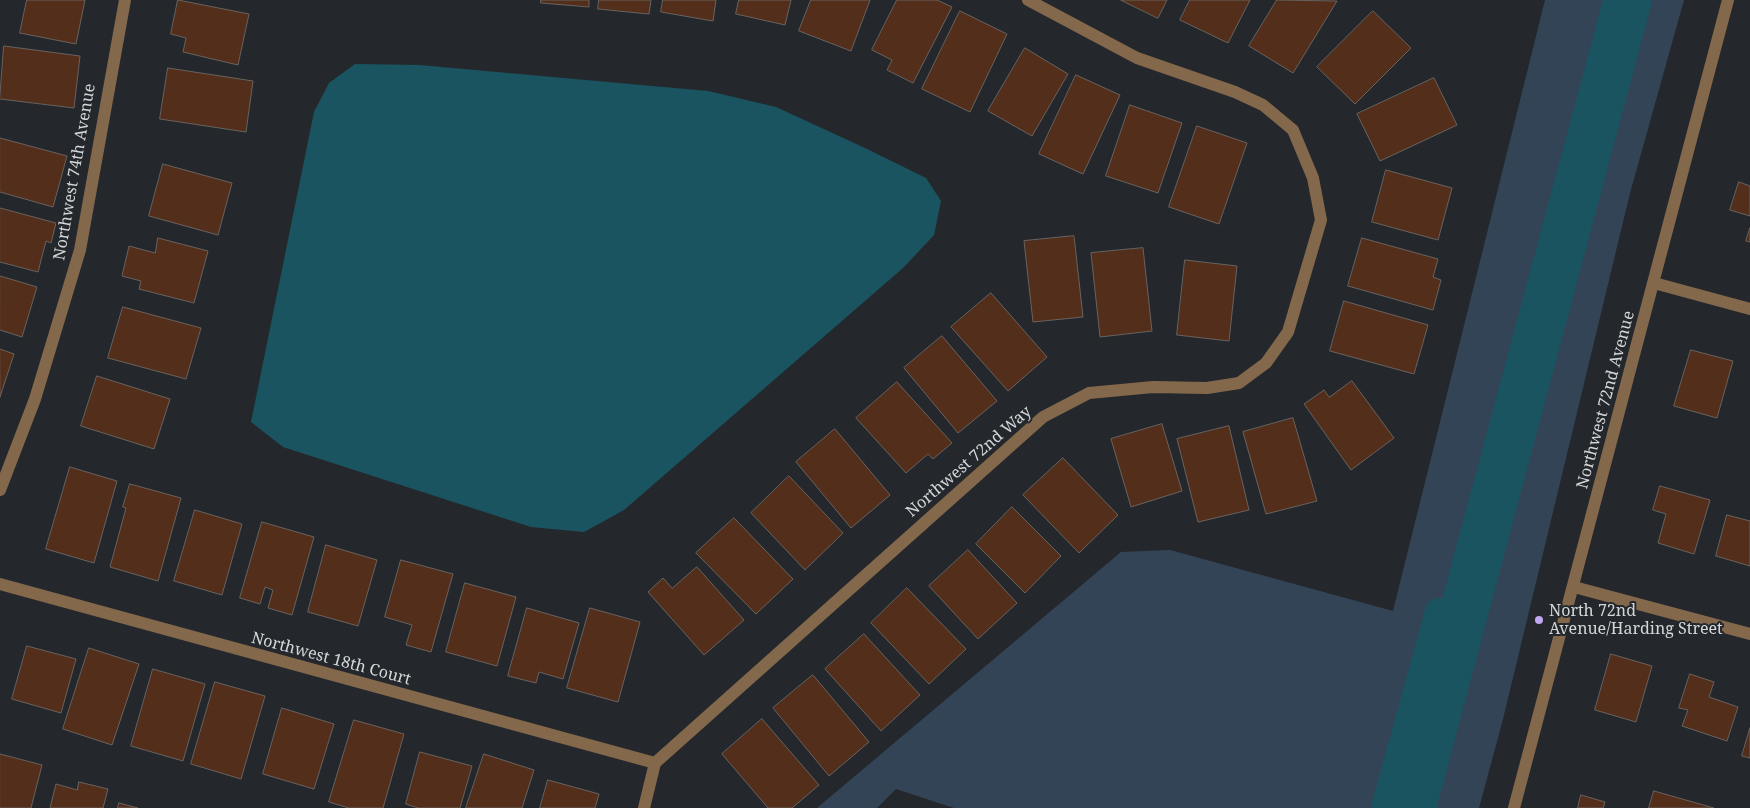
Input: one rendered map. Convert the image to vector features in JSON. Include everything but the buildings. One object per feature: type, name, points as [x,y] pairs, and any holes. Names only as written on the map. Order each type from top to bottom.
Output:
[{"type":"street","name":"Northwest 74th Avenue","points":[[0,490],[35,399],[80,250],[125,0]]},
{"type":"street","name":"Northwest 72nd Way","points":[[655,762],[1043,417],[1089,392],[1153,387],[1207,388],[1239,383],[1266,364],[1288,332],[1321,220],[1313,178],[1293,130],[1263,105],[1235,92],[1137,58],[1028,0]]},
{"type":"street","name":"Northwest 72nd Avenue","points":[[1514,808],[1728,0]]},
{"type":"street","points":[[1654,283],[1750,309]]},
{"type":"street","name":"Northwest 18th Court","points":[[0,584],[655,762]]},
{"type":"street","points":[[1574,587],[1750,634]]},
{"type":"street","points":[[644,808],[655,762]]},
{"type":"shaded area","points":[[1545,0],[1684,0],[1630,193],[1503,719],[1479,808],[954,808],[896,789],[877,808],[817,808],[1121,552],[1170,550],[1393,611]]},
{"type":"shaded area","points":[[1603,0],[1638,0],[1422,808],[1386,808]]},
{"type":"shaded area","points":[[355,64],[419,65],[708,91],[776,107],[926,178],[941,201],[934,235],[903,268],[624,510],[584,532],[531,527],[283,447],[251,422],[314,112],[329,83]]},
{"type":"waterway","points":[[1422,808],[1638,0]]},
{"type":"waterway","points":[[1385,808],[1439,612]]},
{"type":"place","name":"North 72nd Avenue/Harding Street","points":[[1539,620]]}]
